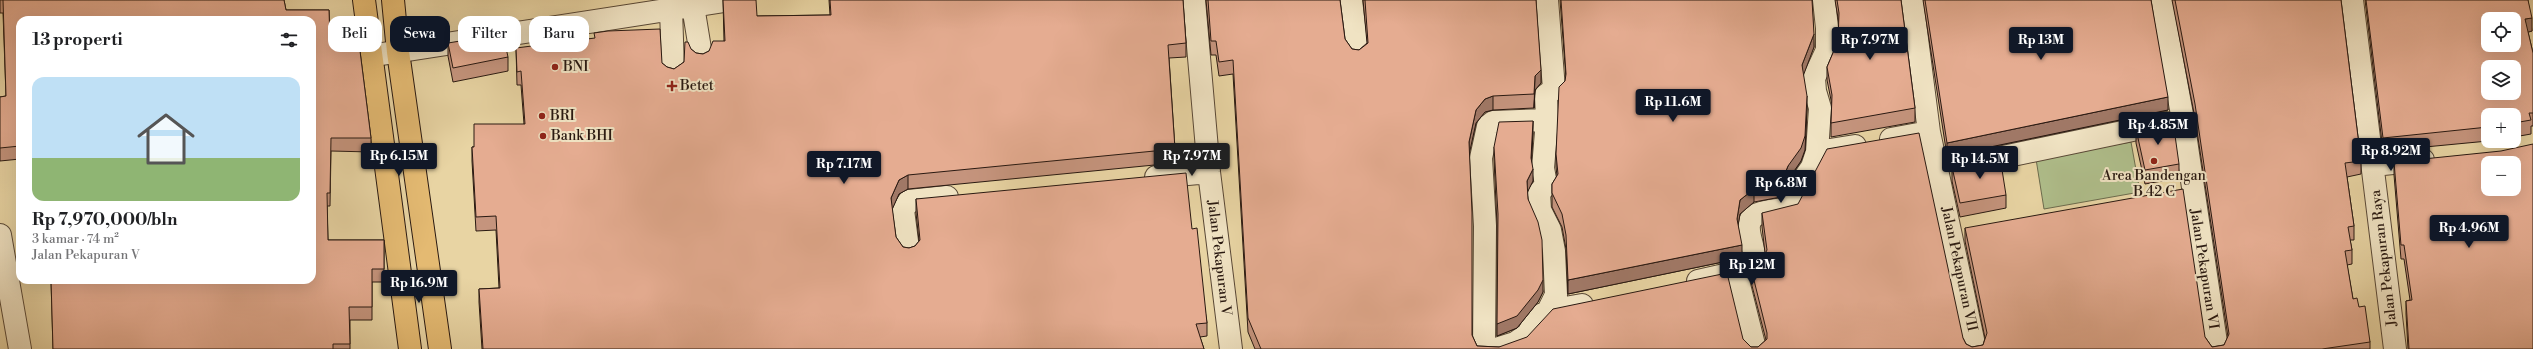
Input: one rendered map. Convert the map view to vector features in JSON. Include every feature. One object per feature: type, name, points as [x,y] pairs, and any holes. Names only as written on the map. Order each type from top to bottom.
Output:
[{"type":"main road","points":[[364,0],[369,56],[410,349]]},
{"type":"main road","points":[[393,0],[395,16]]},
{"type":"main road","points":[[398,52],[440,349]]},
{"type":"main road","points":[[402,289],[431,285]]},
{"type":"street","points":[[450,44],[731,0]]},
{"type":"street","name":"Jalan Pekapuran V","points":[[1194,0],[1209,172],[1231,349]]},
{"type":"street","points":[[1351,0],[1357,51]]},
{"type":"street","points":[[1547,0],[1554,89],[1546,95],[1548,120],[1543,168],[1546,185],[1539,193],[1540,210],[1550,230],[1554,251],[1556,295],[1548,311]]},
{"type":"street","points":[[1681,284],[1736,274],[1754,266],[1749,228],[1751,220],[1757,214],[1790,208],[1798,187],[1812,167],[1817,152],[1820,108],[1815,91],[1814,78],[1827,50],[1827,28],[1824,0]]},
{"type":"street","name":"Jalan Pekapuran VII","points":[[1912,0],[1929,132],[1938,171],[1959,230],[1975,349]]},
{"type":"street","name":"Jalan Pekapuran VI","points":[[2161,0],[2183,120],[2184,189],[2216,349]]},
{"type":"street","name":"Jalan Pekapuran Raya","points":[[2352,0],[2395,349]]},
{"type":"street","points":[[693,6],[701,55]]},
{"type":"street","points":[[671,9],[673,70]]},
{"type":"street","points":[[369,56],[398,52]]},
{"type":"street","points":[[1484,349],[1485,226],[1481,158],[1488,126],[1493,122],[1548,120]]},
{"type":"street","points":[[1938,171],[2183,120]]},
{"type":"street","points":[[1817,152],[1929,132]]},
{"type":"street","points":[[2373,165],[2440,158]]},
{"type":"street","points":[[1133,179],[1209,172]]},
{"type":"street","points":[[908,249],[903,210],[909,201],[971,195]]},
{"type":"street","points":[[0,235],[20,349]]},
{"type":"street","points":[[1736,274],[1755,349]]},
{"type":"street","points":[[1496,349],[1516,343],[1528,334],[1536,318],[1548,311],[1603,300]]},
{"type":"green space","points":[[2131,142],[2140,192],[2044,209],[2036,159]]},
{"type":"building","points":[[3,0],[284,0],[286,10],[329,10],[328,52],[360,52],[371,138],[331,138],[330,193],[327,193],[328,240],[384,240],[384,269],[372,269],[372,307],[349,307],[350,344],[333,344],[333,349],[53,349],[51,284],[316,284],[316,16],[16,16],[16,146],[0,148],[0,97],[6,96]]},
{"type":"building","points":[[723,0],[756,0],[757,16],[831,15],[830,0],[1183,0],[1186,43],[1168,45],[1175,149],[908,175],[899,180],[891,198],[896,237],[903,247],[909,248],[915,246],[920,240],[916,199],[1186,173],[1192,229],[1197,228],[1207,323],[1196,324],[1204,349],[483,349],[479,289],[500,288],[496,216],[476,217],[472,147],[474,147],[474,124],[525,124],[521,71],[517,72],[516,52],[521,52],[521,47],[529,46],[529,52],[589,52],[589,39],[595,38],[594,33],[660,29],[662,63],[667,67],[674,69],[684,62],[685,42],[688,42],[691,49],[696,53],[703,54],[709,51],[713,41],[725,41]]},
{"type":"building","points":[[1208,0],[1340,0],[1345,39],[1352,49],[1359,50],[1368,43],[1365,0],[1536,0],[1541,70],[1535,76],[1534,94],[1493,96],[1485,99],[1476,110],[1469,142],[1472,213],[1472,335],[1477,346],[1499,347],[1527,337],[1553,309],[1727,273],[1743,339],[1751,347],[1758,347],[1767,339],[1767,333],[1751,268],[1759,265],[1767,250],[1762,213],[1798,204],[1827,149],[1919,133],[1963,338],[1966,344],[1972,347],[1983,345],[1987,333],[1965,228],[2183,189],[2205,337],[2212,347],[2224,345],[2229,334],[2195,104],[2175,0],[2341,0],[2361,161],[2345,163],[2354,226],[2348,227],[2352,250],[2345,251],[2353,299],[2357,298],[2359,307],[2365,306],[2370,342],[2322,349],[1261,349],[1248,318],[1233,60],[1219,62],[1216,41],[1211,41]]},
{"type":"building","points":[[1561,0],[1812,0],[1814,34],[1802,65],[1807,96],[1805,136],[1801,148],[1788,166],[1781,183],[1754,189],[1740,200],[1737,219],[1742,245],[1568,280],[1566,235],[1562,214],[1552,193],[1552,184],[1558,174],[1556,154],[1559,87],[1565,81],[1566,74]]},
{"type":"building","points":[[1837,0],[1901,0],[1915,108],[1831,123],[1832,95],[1827,67],[1838,41],[1839,13]]},
{"type":"building","points":[[1925,0],[2151,0],[2168,97],[1947,143]]},
{"type":"building","points":[[2366,0],[2528,0],[2532,18],[2525,19],[2533,53],[2533,113],[2529,113],[2531,120],[2521,122],[2521,108],[2481,108],[2481,128],[2383,138]]},
{"type":"building","points":[[458,41],[458,52],[507,52],[508,57],[453,68],[450,52],[450,43]]},
{"type":"building","points":[[1533,121],[1531,158],[1533,169],[1527,181],[1528,199],[1538,222],[1542,240],[1543,280],[1538,290],[1517,316],[1497,324],[1498,214],[1494,147],[1499,122]]},
{"type":"building","points":[[2173,121],[2179,164],[2145,170],[2136,129]]},
{"type":"building","points":[[2533,144],[2533,349],[2409,349],[2406,301],[2412,300],[2404,245],[2401,245],[2394,162],[2501,151],[2521,148],[2521,147]]},
{"type":"building","points":[[2000,157],[2006,195],[1960,203],[1952,167]]},
{"type":"place","name":"BNI","points":[[555,67]]},
{"type":"place","name":"Betet","points":[[672,86]]},
{"type":"place","name":"BRI","points":[[542,116]]},
{"type":"place","name":"Bank BHI","points":[[543,136]]},
{"type":"place","name":"Area Bandengan B 42 C","points":[[2154,161]]}]
